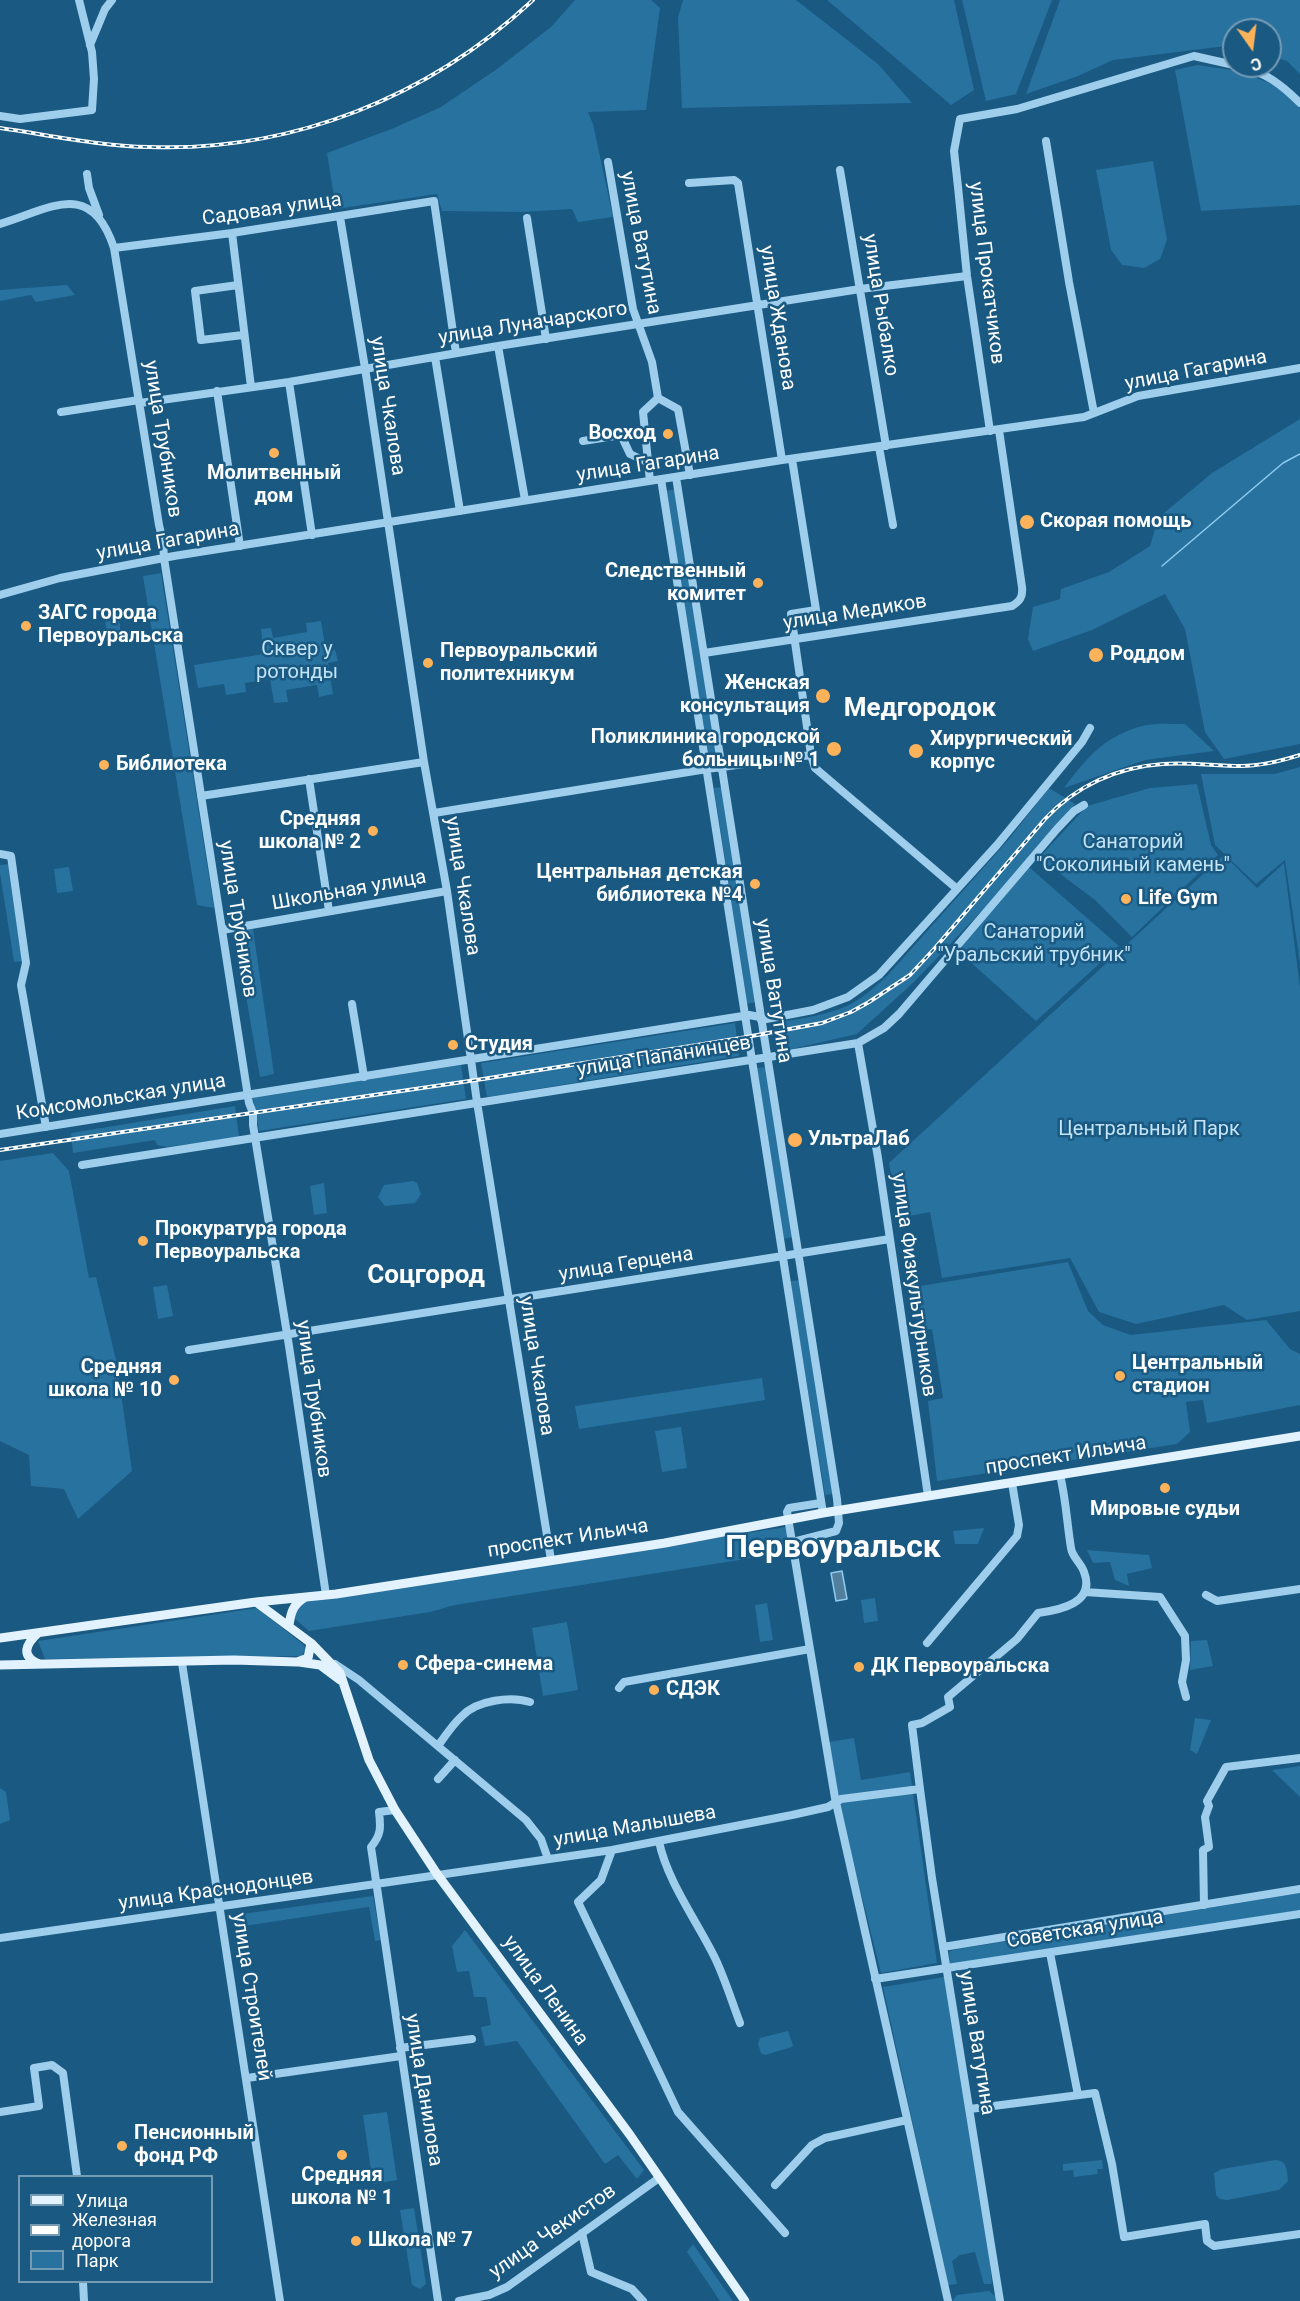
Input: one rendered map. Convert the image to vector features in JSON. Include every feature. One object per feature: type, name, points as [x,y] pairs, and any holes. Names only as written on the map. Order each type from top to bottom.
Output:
[{"type":"main road","name":"проспект Ильича","points":[[0,1638],[256,1602],[326,1595],[1300,1436]]},
{"type":"main road","points":[[289,1625],[291,1612],[304,1598]]},
{"type":"main road","name":"улица Ленина","points":[[256,1602],[311,1643],[331,1661],[340,1673],[369,1760],[394,1810],[437,1874],[630,2135],[745,2301]]},
{"type":"main road","points":[[38,1633],[25,1649],[27,1656],[40,1665]]},
{"type":"main road","points":[[297,1662],[308,1658],[311,1643]]},
{"type":"main road","points":[[0,1665],[182,1663],[234,1660],[297,1662],[320,1665],[333,1673],[346,1686]]},
{"type":"street","points":[[0,116],[20,119],[92,110],[94,79],[90,45],[79,0]]},
{"type":"street","points":[[90,45],[107,0]]},
{"type":"street","points":[[105,9],[112,0]]},
{"type":"street","name":"улица Прокатчиков","points":[[1012,606],[1023,595],[967,276],[954,151],[960,119],[1017,109],[1074,90],[1194,56],[1222,62]]},
{"type":"street","points":[[1270,78],[1283,86],[1300,103]]},
{"type":"street","points":[[1046,141],[1069,282],[1094,413]]},
{"type":"street","name":"улица Ватутина","points":[[608,162],[637,324],[652,362],[658,398]]},
{"type":"street","name":"улица Рыбалко","points":[[840,170],[860,289],[893,525]]},
{"type":"street","name":"улица Трубников","points":[[87,174],[89,188],[114,248],[163,542],[248,1095],[253,1113],[255,1138],[288,1335],[326,1595]]},
{"type":"street","name":"улица Жданова","points":[[689,183],[738,181],[782,460]]},
{"type":"street","name":"Садовая улица","points":[[114,248],[232,233],[434,201],[456,353]]},
{"type":"street","points":[[0,224],[48,207],[65,204],[87,207],[100,217]]},
{"type":"street","name":"улица Чкалова","points":[[340,217],[550,1560]]},
{"type":"street","points":[[527,218],[546,339]]},
{"type":"street","points":[[232,233],[251,387]]},
{"type":"street","name":"улица Луначарского","points":[[61,412],[289,382],[498,346],[860,289],[967,276]]},
{"type":"street","points":[[238,285],[195,291],[201,340],[243,335]]},
{"type":"street","points":[[498,346],[525,500]]},
{"type":"street","points":[[435,357],[460,511]]},
{"type":"street","name":"улица Гагарина","points":[[0,595],[60,578],[164,558],[1094,413],[1138,396],[1300,368]]},
{"type":"street","points":[[289,382],[312,535]]},
{"type":"street","points":[[217,391],[240,546]]},
{"type":"street","points":[[650,481],[643,412],[658,398],[678,410],[690,475]]},
{"type":"street","points":[[583,441],[621,435],[630,454],[647,462]]},
{"type":"street","points":[[792,459],[816,610],[791,614],[811,755],[815,768],[956,888]]},
{"type":"street","name":"улица Ватутина","points":[[676,477],[837,1511]]},
{"type":"street","name":"улица Ватутина","points":[[661,479],[823,1513]]},
{"type":"street","name":"улица Медиков","points":[[704,653],[1012,606]]},
{"type":"street","name":"улица Папанинцев","points":[[248,1095],[745,1015],[760,1018],[813,1010],[856,993],[879,975],[997,845],[1082,742],[1090,728]]},
{"type":"street","points":[[434,813],[707,769],[811,755]]},
{"type":"street","points":[[201,796],[424,762]]},
{"type":"street","points":[[309,779],[329,911]]},
{"type":"street","name":"улица Папанинцев","points":[[82,1165],[858,1043],[884,1028],[899,1014],[1057,829],[1074,811],[1084,805]]},
{"type":"street","points":[[0,854],[11,856],[26,963],[21,985],[46,1127]]},
{"type":"street","name":"Школьная улица","points":[[222,930],[447,891]]},
{"type":"street","points":[[352,1004],[364,1077]]},
{"type":"street","name":"улица Физкультурников","points":[[858,1043],[928,1496]]},
{"type":"street","name":"Комсомольская улица","points":[[0,1134],[248,1095]]},
{"type":"street","name":"улица Герцена","points":[[189,1350],[890,1239]]},
{"type":"street","points":[[1060,1475],[1071,1552],[1085,1574],[1085,1592],[1160,1597],[1185,1636],[1186,1660],[1182,1682],[1186,1697]]},
{"type":"street","points":[[927,1642],[1017,1536],[1019,1525],[1012,1483]]},
{"type":"street","points":[[793,1542],[836,1531],[839,1523],[837,1511],[821,1503],[787,1510],[836,1802],[948,2301]]},
{"type":"street","points":[[1206,1595],[1217,1601],[1300,1589]]},
{"type":"street","name":"улица Ватутина","points":[[1000,2301],[943,1947],[912,1725],[922,1724],[950,1707],[948,1697],[1017,1639],[1038,1613],[1059,1610],[1074,1604],[1085,1592]]},
{"type":"street","points":[[619,1688],[624,1682],[810,1649]]},
{"type":"street","name":"улица Ленина","points":[[331,1661],[360,1681],[526,1820],[541,1839],[548,1859]]},
{"type":"street","name":"улица Строителей","points":[[182,1663],[280,2301]]},
{"type":"street","points":[[438,1746],[467,1711],[484,1704],[518,1698],[530,1702]]},
{"type":"street","points":[[1204,1905],[1203,1850],[1209,1848],[1205,1817],[1209,1806],[1207,1801],[1226,1767],[1300,1758]]},
{"type":"street","points":[[438,1779],[455,1760]]},
{"type":"street","points":[[836,1802],[841,1799],[872,1794],[920,1789]]},
{"type":"street","name":"улица Малышева","points":[[437,1874],[612,1850],[792,1815],[836,1802]]},
{"type":"street","name":"улица Данилова","points":[[394,1810],[379,1812],[380,1837],[371,1847],[438,2301]]},
{"type":"street","points":[[658,1841],[662,1855],[696,1925],[715,1958],[740,2023]]},
{"type":"street","points":[[612,1850],[601,1880],[578,1902],[678,2112],[785,2233]]},
{"type":"street","name":"улица Краснодонцев","points":[[0,1938],[220,1908],[437,1874]]},
{"type":"street","name":"Советская улица","points":[[943,1947],[1300,1889]]},
{"type":"street","name":"Советская улица","points":[[875,1979],[1300,1914]]},
{"type":"street","points":[[1050,1953],[1078,2095]]},
{"type":"street","points":[[247,2078],[472,2039]]},
{"type":"street","points":[[0,2112],[39,2106],[34,2068],[52,2065],[63,2073],[77,2175]]},
{"type":"street","points":[[970,2109],[1095,2093],[1112,2164],[1124,2237],[1205,2224],[1207,2241],[1214,2247],[1300,2234]]},
{"type":"street","points":[[775,2185],[812,2145],[825,2138],[906,2120]]},
{"type":"street","name":"улица Чекистов","points":[[459,2301],[499,2292],[659,2178]]},
{"type":"street","points":[[582,2233],[591,2272],[632,2289],[643,2301]]},
{"type":"street","points":[[83,2283],[84,2301]]},
{"type":"green space","points":[[575,0],[651,0],[660,8],[646,110],[588,112],[593,124],[613,217],[578,222],[572,209],[521,212],[442,211],[437,194],[336,209],[327,153],[394,128],[441,107],[497,69],[551,27]]},
{"type":"green space","points":[[683,0],[796,0],[878,64],[912,103],[682,108],[678,17]]},
{"type":"green space","points":[[827,0],[954,0],[974,90],[951,105]]},
{"type":"green space","points":[[962,0],[1052,0],[1016,94],[986,101]]},
{"type":"green space","points":[[1060,0],[1300,0],[1300,74],[1287,61],[1282,60],[1282,18],[1222,18],[1222,46],[1113,60],[1078,76],[1026,94]]},
{"type":"green space","points":[[1197,65],[1222,69],[1222,78],[1257,78],[1282,88],[1300,108],[1300,205],[1201,211],[1175,70]]},
{"type":"green space","points":[[1153,161],[1167,240],[1160,259],[1144,268],[1122,265],[1111,250],[1096,170]]},
{"type":"green space","points":[[67,285],[75,295],[36,302],[31,295],[0,301],[0,290]]},
{"type":"green space","points":[[1300,419],[1300,744],[1224,759],[1205,732],[1185,629],[1165,594],[1092,630],[1033,651],[1028,639],[1033,607],[1060,599],[1061,589],[1109,572],[1150,546],[1158,518],[1212,473]]},
{"type":"green space","points":[[676,489],[717,762],[710,764],[665,491]]},
{"type":"green space","points":[[161,573],[214,908],[197,905],[143,576]]},
{"type":"green space","points":[[119,619],[122,642],[108,643],[105,621]]},
{"type":"green space","name":"Сквер у ротонды","points":[[321,621],[326,651],[335,650],[338,661],[328,663],[333,694],[319,697],[317,685],[286,690],[288,702],[274,703],[270,679],[245,683],[246,692],[226,695],[224,684],[198,688],[194,665],[264,654],[261,629],[271,628],[273,638],[307,632],[306,623]]},
{"type":"green space","points":[[1185,724],[1214,751],[1145,760],[1064,788],[1090,756],[1120,734],[1147,725]]},
{"type":"green space","points":[[1300,767],[1300,963],[1285,860],[1256,884],[1215,845],[1201,774],[1274,774]]},
{"type":"green space","name":"Санаторий \"Соколиный камень\"","points":[[1197,784],[1211,845],[1218,855],[1132,937],[1095,900],[1039,858],[1087,806],[1150,788]]},
{"type":"green space","points":[[723,787],[755,1002],[747,1004],[714,788]]},
{"type":"green space","points":[[1049,788],[1075,804],[994,898],[914,982],[857,1034],[779,1052],[774,1023],[811,1017],[838,1009],[853,1003],[874,988],[1009,839]]},
{"type":"green space","name":"Центральный Парк","points":[[1224,855],[1257,888],[1284,863],[1300,987],[1300,1311],[1247,1320],[1224,1305],[1136,1324],[1099,1312],[1070,1258],[942,1278],[930,1212],[899,1218],[889,1163]]},
{"type":"green space","points":[[9,864],[24,961],[14,962],[0,873],[0,865]]},
{"type":"green space","points":[[69,867],[73,891],[57,893],[54,869]]},
{"type":"green space","name":"Санаторий \"Уральский трубник\"","points":[[1029,867],[1119,946],[1036,1021],[956,949]]},
{"type":"green space","points":[[253,929],[274,1074],[260,1077],[235,933]]},
{"type":"green space","points":[[735,1023],[739,1056],[487,1097],[481,1063]]},
{"type":"green space","points":[[461,1065],[466,1099],[259,1131],[253,1098]]},
{"type":"green space","points":[[766,1067],[793,1237],[784,1239],[757,1068]]},
{"type":"green space","points":[[235,1106],[239,1137],[167,1147],[157,1145],[155,1140],[73,1153],[71,1133]]},
{"type":"green space","points":[[53,1153],[69,1171],[89,1278],[96,1277],[117,1364],[132,1471],[78,1519],[64,1489],[31,1486],[29,1455],[0,1441],[0,1161]]},
{"type":"green space","points":[[413,1181],[417,1183],[421,1194],[415,1203],[385,1206],[378,1197],[384,1185]]},
{"type":"green space","points":[[324,1183],[327,1213],[314,1215],[310,1186]]},
{"type":"green space","name":"Центральный стадион","points":[[1068,1262],[1088,1311],[1103,1325],[1131,1335],[1266,1320],[1290,1349],[1300,1354],[1300,1405],[1207,1423],[1203,1400],[1186,1402],[1190,1432],[1177,1444],[937,1481],[928,1401],[943,1398],[932,1329],[917,1331],[920,1286]]},
{"type":"green space","points":[[801,1280],[833,1494],[825,1495],[790,1281]]},
{"type":"green space","points":[[167,1285],[173,1316],[158,1319],[153,1287]]},
{"type":"green space","points":[[762,1378],[765,1400],[579,1429],[575,1406]]},
{"type":"green space","points":[[681,1427],[687,1468],[662,1472],[655,1431]]},
{"type":"green space","points":[[786,1527],[790,1552],[455,1605],[430,1612],[309,1631],[295,1619],[297,1608],[305,1601]]},
{"type":"green space","points":[[984,1528],[978,1544],[955,1544],[953,1531]]},
{"type":"green space","points":[[1087,1550],[1149,1555],[1152,1568],[1127,1574],[1129,1586],[1115,1580],[1110,1562],[1093,1563]]},
{"type":"green space","points":[[875,1598],[878,1621],[864,1623],[861,1600]]},
{"type":"green space","points":[[767,1603],[773,1640],[760,1642],[755,1605]]},
{"type":"green space","points":[[257,1608],[304,1645],[302,1656],[45,1659],[38,1641]]},
{"type":"green space","points":[[567,1622],[578,1690],[543,1696],[532,1628]]},
{"type":"green space","points":[[1207,1640],[1213,1666],[1190,1670],[1191,1641]]},
{"type":"green space","points":[[1195,1718],[1211,1720],[1197,1754],[1190,1750]]},
{"type":"green space","points":[[854,1738],[861,1780],[910,1772],[937,1963],[881,1973],[841,1813],[829,1742]]},
{"type":"green space","points":[[1300,1766],[1300,1797],[1272,1770]]},
{"type":"green space","points":[[0,1788],[6,1792],[10,1820],[0,1824]]},
{"type":"green space","points":[[1300,1893],[1300,1910],[950,1965],[949,1952],[953,1950]]},
{"type":"green space","points":[[373,1896],[381,1940],[375,1941],[369,1907],[238,1927],[235,1915]]},
{"type":"green space","points":[[465,1930],[644,2170],[637,2179],[618,2155],[605,2164],[517,2041],[485,2046],[481,2027],[491,2025],[486,1997],[474,1997],[469,1971],[457,1972],[452,1946]]},
{"type":"green space","points":[[944,1977],[988,2243],[992,2284],[984,2284],[975,2252],[960,2255],[952,2261],[957,2284],[948,2285],[883,1987]]},
{"type":"green space","points":[[788,2031],[792,2047],[765,2055],[761,2053],[758,2044],[760,2038]]},
{"type":"green space","points":[[387,2112],[397,2180],[373,2184],[363,2115]]},
{"type":"green space","points":[[1102,2160],[1103,2169],[1097,2169],[1098,2174],[1074,2177],[1073,2170],[1063,2171],[1063,2164]]},
{"type":"green space","points":[[1279,2160],[1286,2166],[1287,2173],[1288,2181],[1279,2190],[1227,2200],[1220,2199],[1216,2195],[1214,2173],[1222,2169]]},
{"type":"green space","points":[[414,2208],[426,2284],[420,2289],[412,2285],[400,2210]]},
{"type":"green space","points":[[693,2244],[733,2301],[720,2301],[687,2252]]},
{"type":"green space","points":[[989,2291],[995,2296],[996,2301],[952,2301],[957,2295]]},
{"type":"shaded area","points":[[842,1571],[847,1599],[836,1601],[831,1573]]},
{"type":"waterway","points":[[1162,566],[1283,463],[1300,454]]},
{"type":"railway","points":[[0,128],[93,142],[149,147],[202,146],[255,140],[306,128],[356,112],[404,90],[449,65],[493,34],[533,0]]},
{"type":"railway","points":[[0,1150],[483,1079],[822,1023],[851,1012],[910,975],[1045,819],[1070,797],[1098,780],[1146,766],[1182,763],[1249,766],[1300,755]]},
{"type":"place","name":"Восход","points":[[668,434]]},
{"type":"place","name":"Молитвенный дом","points":[[274,453]]},
{"type":"place","name":"Скорая помощь","points":[[1027,522]]},
{"type":"place","name":"Следственный комитет","points":[[758,583]]},
{"type":"place","name":"ЗАГС города Первоуральска","points":[[26,626]]},
{"type":"place","name":"Роддом","points":[[1096,655]]},
{"type":"place","name":"Первоуральский политехникум","points":[[428,663]]},
{"type":"place","name":"Женская консультация","points":[[823,696]]},
{"type":"place","name":"Поликлиника городской больницы № 1","points":[[834,749]]},
{"type":"place","name":"Хирургический корпус","points":[[916,751]]},
{"type":"place","name":"Библиотека","points":[[104,765]]},
{"type":"place","name":"Средняя школа № 2","points":[[373,831]]},
{"type":"place","name":"Центральная детская библиотека №4","points":[[755,884]]},
{"type":"place","name":"Life Gym","points":[[1126,899]]},
{"type":"place","name":"Студия","points":[[453,1045]]},
{"type":"place","name":"УльтраЛаб","points":[[795,1140]]},
{"type":"place","name":"Прокуратура города Первоуральска","points":[[143,1241]]},
{"type":"place","name":"Центральный стадион","points":[[1120,1376]]},
{"type":"place","name":"Средняя школа № 10","points":[[174,1380]]},
{"type":"place","name":"Мировые судьи","points":[[1165,1488]]},
{"type":"place","name":"Сфера-синема","points":[[403,1665]]},
{"type":"place","name":"ДК Первоуральска","points":[[859,1667]]},
{"type":"place","name":"СДЭК","points":[[654,1690]]},
{"type":"place","name":"Пенсионный фонд РФ","points":[[122,2146]]},
{"type":"place","name":"Средняя школа № 1","points":[[342,2155]]},
{"type":"place","name":"Школа № 7","points":[[356,2241]]},
{"type":"district","name":"Медгородок","points":[[920,709]]},
{"type":"district","name":"Соцгород","points":[[426,1276]]},
{"type":"district","name":"Первоуральск","points":[[833,1549]]}]
